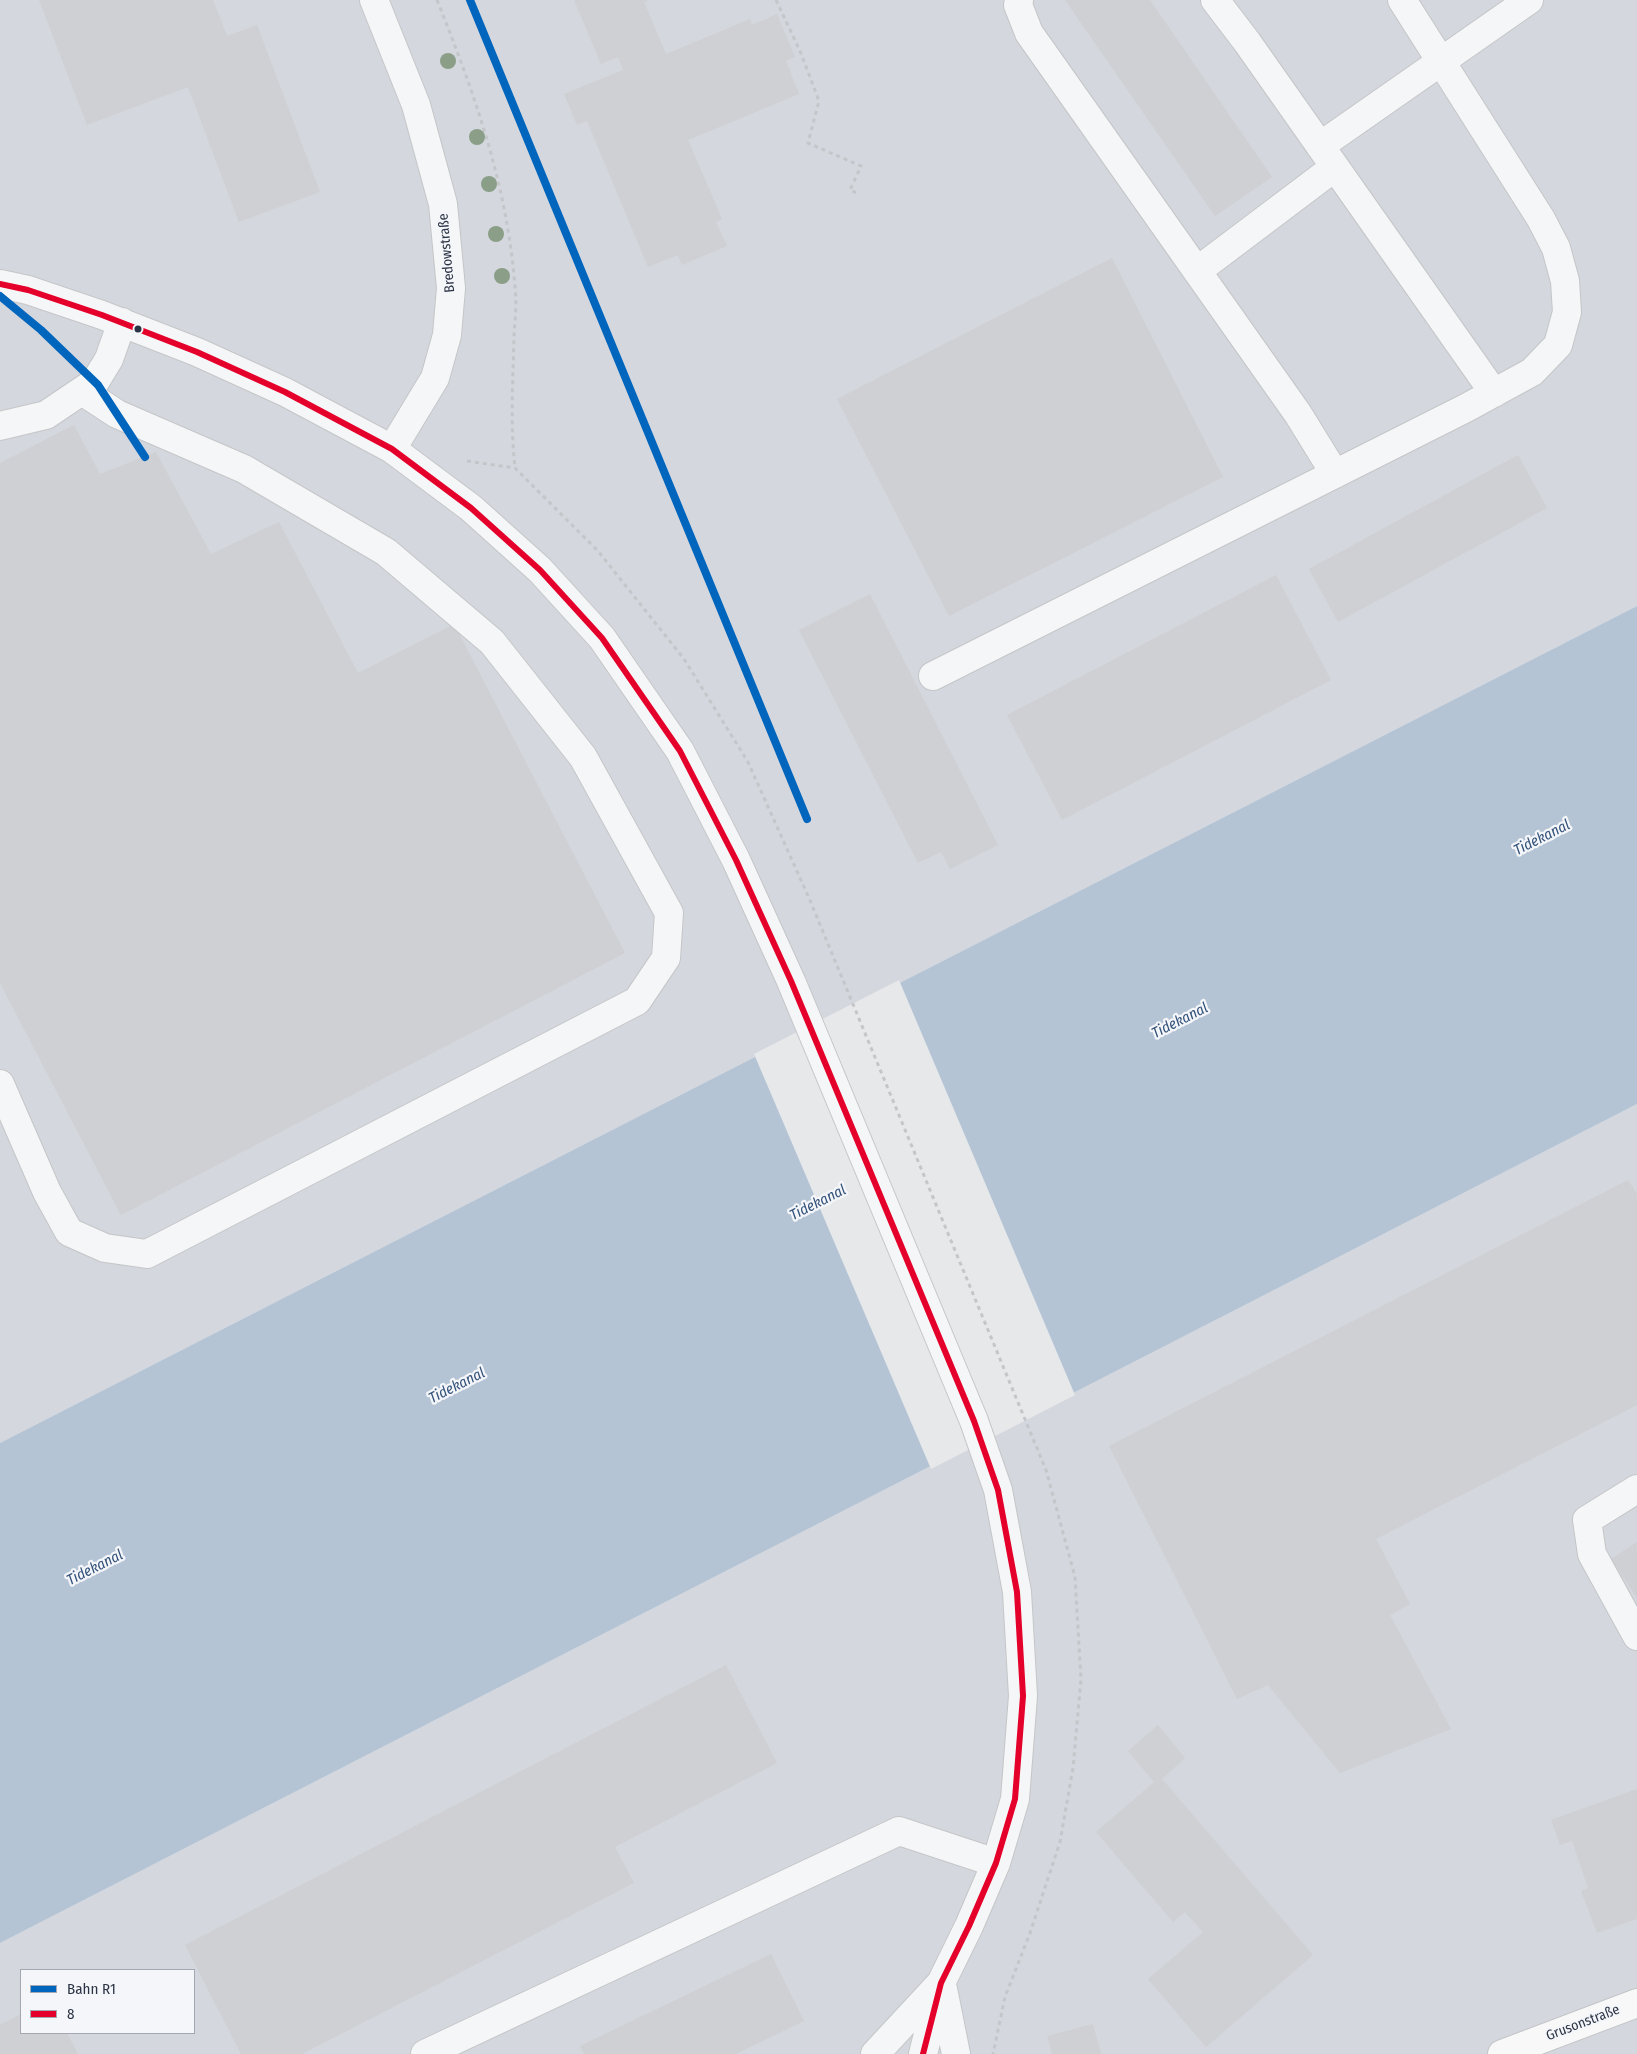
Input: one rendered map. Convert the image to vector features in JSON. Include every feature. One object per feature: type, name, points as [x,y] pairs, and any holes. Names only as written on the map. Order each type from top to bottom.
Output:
[{"type":"main road","name":"Grusonstraße","points":[[1502,2054],[1637,2003]]},
{"type":"street","name":"Bredowstraße","points":[[374,0],[416,105],[443,204],[452,288],[447,335],[435,378],[392,449]]},
{"type":"street","points":[[1019,0],[1018,5],[1029,32],[1298,414],[1335,474]]},
{"type":"street","points":[[1215,0],[1494,393]]},
{"type":"street","points":[[933,676],[1494,393],[1532,372],[1558,345],[1567,312],[1566,281],[1556,248],[1541,219],[1402,0]]},
{"type":"street","points":[[1197,271],[1441,61],[1529,0]]},
{"type":"street","points":[[0,284],[28,290],[122,322],[197,352],[285,392],[392,449],[471,508],[533,564],[602,638],[680,751],[736,860],[791,981],[974,1421],[998,1490],[1018,1592],[1023,1696],[1015,1800],[996,1863],[969,1926],[941,1982],[923,2054]]},
{"type":"street","points":[[0,426],[46,415],[95,382],[109,359],[122,322]]},
{"type":"street","points":[[0,1084],[47,1192],[69,1232],[105,1248],[147,1254],[637,1001],[666,958],[669,913],[583,757],[492,642],[386,552],[244,469],[117,414],[82,391]]},
{"type":"street","points":[[1637,1489],[1587,1520],[1592,1554],[1637,1636]]},
{"type":"street","points":[[425,2054],[899,1831],[996,1863]]},
{"type":"street","points":[[875,2054],[941,1982]]},
{"type":"street","points":[[941,1982],[956,2054]]},
{"type":"path","points":[[437,0],[469,79],[493,156],[510,239],[516,289],[511,432],[515,468],[598,551],[684,659],[748,762],[809,898],[1046,1470]]},
{"type":"path","points":[[776,0],[800,51],[819,101],[808,143],[861,166],[850,190],[858,194]]},
{"type":"shaded area","points":[[0,0],[1637,0],[1637,606],[0,1443]]},
{"type":"shaded area","points":[[1637,1104],[1637,2054],[0,2054],[0,1943]]},
{"type":"water","name":"Tidekanal","points":[[1637,606],[1637,1104],[0,1943],[0,1443]]},
{"type":"pier","points":[[899,980],[1075,1395],[931,1469],[754,1054]]},
{"type":"building","points":[[39,0],[213,0],[227,36],[257,25],[320,192],[239,222],[188,87],[87,125]]},
{"type":"building","points":[[574,0],[648,0],[644,2],[666,54],[750,19],[752,25],[777,14],[795,57],[786,61],[799,94],[688,140],[722,219],[716,222],[727,246],[682,265],[678,255],[648,267],[587,121],[577,125],[564,94],[623,70],[618,57],[601,64]]},
{"type":"building","points":[[1065,0],[1150,0],[1272,177],[1215,216]]},
{"type":"building","points":[[1112,258],[1223,477],[949,616],[837,399]]},
{"type":"building","points":[[74,425],[100,474],[156,452],[211,554],[279,522],[358,673],[454,624],[625,953],[121,1215],[0,983],[0,463]]},
{"type":"building","points":[[1518,455],[1547,508],[1338,622],[1309,569]]},
{"type":"building","points":[[1276,575],[1331,680],[1062,820],[1007,715]]},
{"type":"building","points":[[870,594],[998,845],[950,869],[941,852],[918,863],[799,630]]},
{"type":"building","points":[[1628,1180],[1637,1194],[1637,1405],[1376,1539],[1410,1604],[1390,1615],[1451,1729],[1340,1773],[1268,1685],[1237,1699],[1109,1446]]},
{"type":"building","points":[[1637,1542],[1637,1598],[1611,1559]]},
{"type":"building","points":[[726,1665],[777,1763],[615,1847],[634,1883],[302,2054],[241,2054],[185,1945]]},
{"type":"building","points":[[1158,1725],[1185,1758],[1162,1779],[1313,1955],[1206,2047],[1148,1979],[1203,1932],[1185,1912],[1173,1922],[1096,1832],[1154,1782],[1128,1751]]},
{"type":"building","points":[[1637,1789],[1637,1919],[1597,1933],[1581,1891],[1588,1888],[1572,1841],[1560,1845],[1551,1820]]},
{"type":"building","points":[[771,1954],[804,2021],[736,2054],[584,2054],[580,2046]]},
{"type":"building","points":[[20,2015],[20,2034],[68,2034],[78,2054],[0,2054],[0,2025]]},
{"type":"building","points":[[1093,2024],[1101,2054],[1052,2054],[1047,2036]]},
{"type":"rail line","name":"R1","points":[[470,0],[807,819]]},
{"type":"rail line","name":"R1","points":[[0,296],[41,330],[98,385],[145,457]]},
{"type":"transit line","name":"8","points":[[0,284],[28,290],[102,315],[197,352],[285,392],[392,449],[471,508],[540,570],[602,638],[680,751],[736,860],[791,981],[974,1421],[998,1490],[1017,1592],[1023,1696],[1015,1799],[996,1863],[969,1926],[941,1983],[923,2054]]}]
